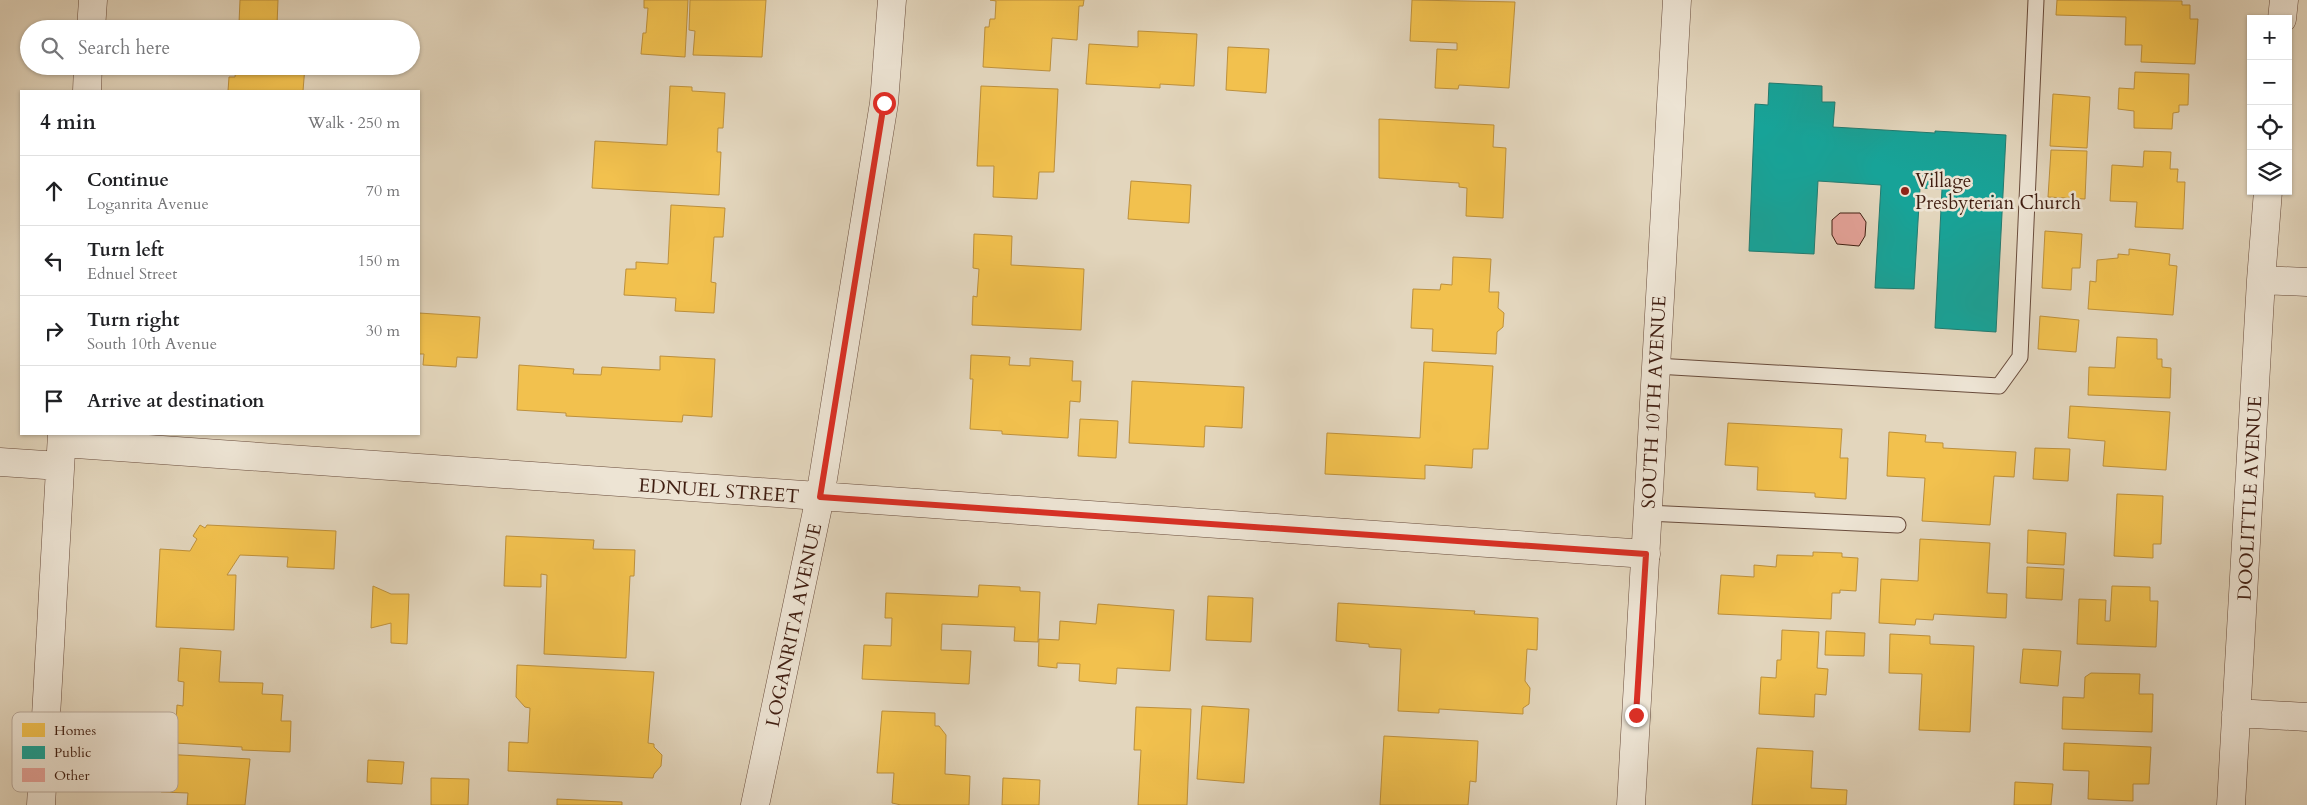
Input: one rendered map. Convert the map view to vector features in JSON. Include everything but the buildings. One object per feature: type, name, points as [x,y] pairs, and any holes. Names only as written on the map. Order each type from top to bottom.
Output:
[{"type":"street","points":[[92,20],[93,0]]},
{"type":"street","name":"LOGANRITA AVENUE","points":[[755,805],[820,497],[884,103],[892,0]]},
{"type":"street","name":"SOUTH 10TH AVENUE","points":[[1631,805],[1677,0]]},
{"type":"street","points":[[2282,15],[2284,0]]},
{"type":"street","points":[[86,90],[87,75]]},
{"type":"street","name":"DOOLITTLE AVENUE","points":[[2231,805],[2261,280],[2268,195]]},
{"type":"street","points":[[2261,280],[2307,282]]},
{"type":"street","points":[[46,712],[61,448]]},
{"type":"street","name":"EDNUEL STREET","points":[[0,462],[61,448],[820,497],[1646,554]]},
{"type":"street","points":[[2236,713],[2307,717]]},
{"type":"street","points":[[41,805],[42,792]]},
{"type":"lane","points":[[1656,366],[1998,386],[2020,358],[2036,0]]},
{"type":"lane","points":[[1647,513],[1898,525]]},
{"type":"place","name":"Village Presbyterian Church","points":[[1905,191]]},
{"type":"route","points":[[884,103],[820,497],[1646,554],[1636,715]]}]
